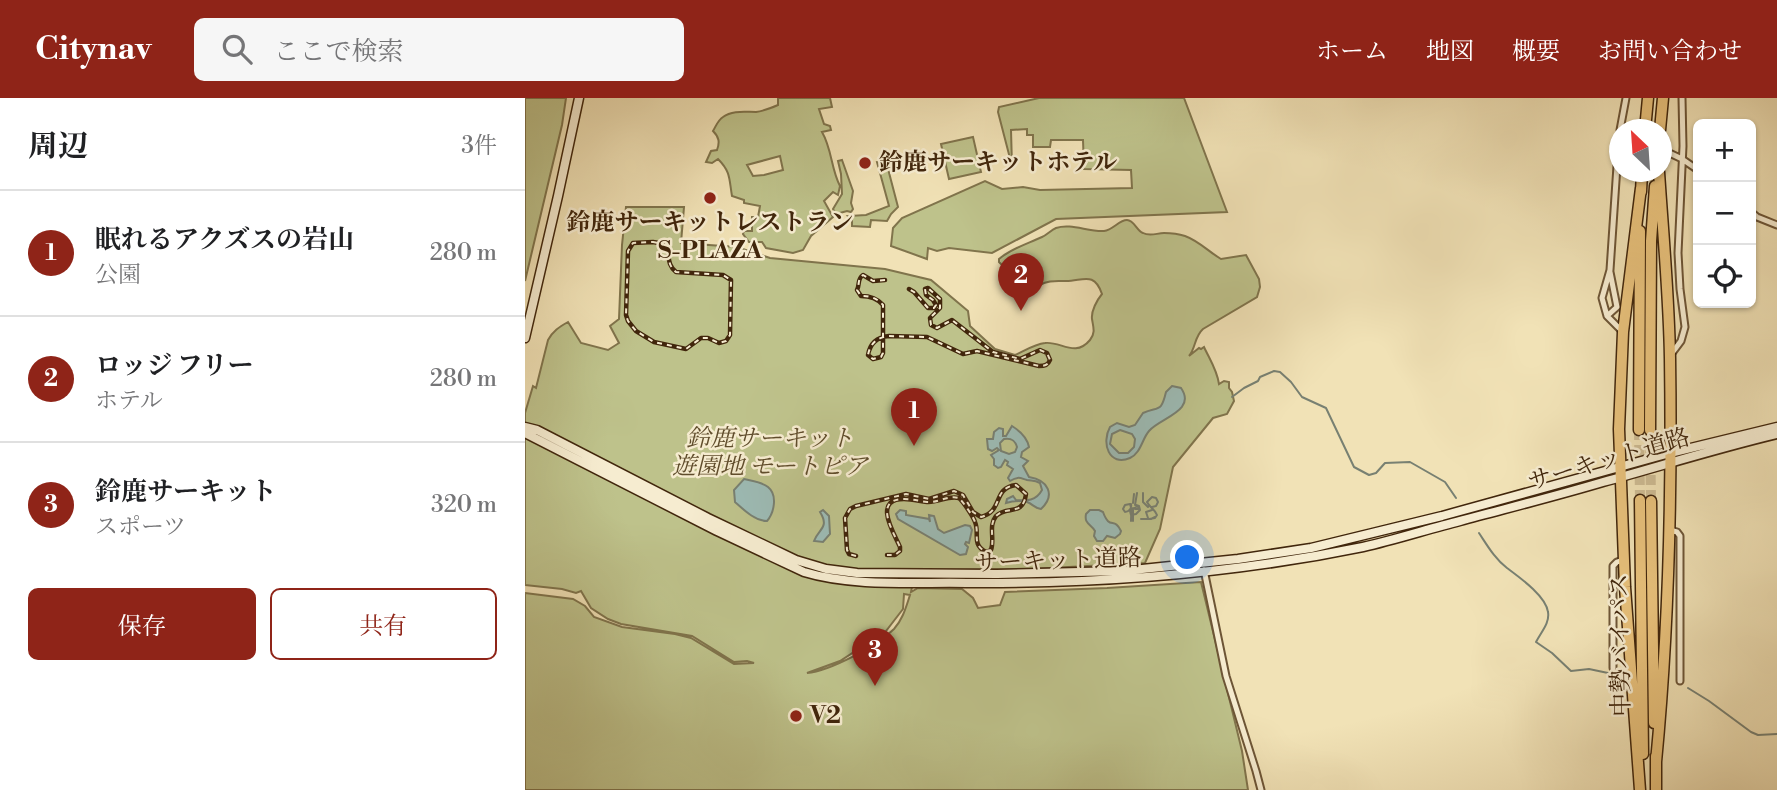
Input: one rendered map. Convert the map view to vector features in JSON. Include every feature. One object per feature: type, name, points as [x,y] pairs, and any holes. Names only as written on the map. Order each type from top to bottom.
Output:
[{"type":"highway","points":[[1646,119],[1648,98]]},
{"type":"highway","points":[[1661,119],[1663,98]]},
{"type":"highway","points":[[1641,182],[1639,304],[1644,430],[1651,241],[1657,182]]},
{"type":"highway","points":[[1656,762],[1671,530],[1669,356],[1659,182]]},
{"type":"highway","points":[[1641,188],[1623,332],[1619,429],[1623,560],[1642,790]]},
{"type":"highway","name":"中勢バイパス","points":[[1642,790],[1646,500],[1657,790]]},
{"type":"street","points":[[525,338],[579,98]]},
{"type":"street","points":[[1622,119],[1626,98]]},
{"type":"street","points":[[1669,356],[1681,341],[1685,327],[1678,253],[1682,98]]},
{"type":"street","points":[[1672,154],[1693,167]]},
{"type":"street","points":[[1616,182],[1609,270],[1602,299],[1607,316],[1623,332]]},
{"type":"street","points":[[1756,216],[1777,225]]},
{"type":"street","points":[[1607,316],[1617,307],[1609,270]]},
{"type":"street","name":"サーキット道路","points":[[525,427],[537,430],[796,560],[826,569],[869,573],[1123,571],[1279,553],[1348,540],[1621,471]]},
{"type":"street","points":[[1621,471],[1777,427]]},
{"type":"street","name":"サーキット道路","points":[[525,433],[804,572],[831,579],[873,582],[1014,584],[1140,579],[1205,573],[1364,546],[1621,471]]},
{"type":"street","name":"サーキット道路","points":[[1670,458],[1777,434]]},
{"type":"street","points":[[1671,530],[1680,536],[1680,681]]},
{"type":"street","points":[[1613,668],[1613,566],[1623,560]]},
{"type":"street","points":[[1203,563],[1226,676],[1261,790]]},
{"type":"green space","points":[[525,98],[566,98],[525,281]]},
{"type":"green space","points":[[778,98],[830,98],[832,107],[819,109],[824,124],[830,126],[831,130],[822,132],[840,186],[838,195],[833,192],[824,201],[833,217],[811,236],[803,250],[793,253],[766,248],[762,242],[749,242],[743,234],[744,231],[752,231],[752,217],[758,217],[760,206],[744,203],[744,200],[732,196],[729,176],[722,164],[718,159],[712,163],[706,162],[711,151],[717,150],[717,135],[713,131],[721,118],[730,113],[759,112],[778,105]],"holes":[[[780,156],[783,170],[753,176],[747,165]]]},
{"type":"green space","points":[[1039,98],[1184,98],[1227,212],[1056,219],[992,253],[949,248],[937,251],[928,248],[927,259],[891,246],[893,228],[902,218],[985,181],[1002,189],[1132,188],[1131,170],[1084,169],[1083,140],[1051,140],[1050,147],[1033,147],[1033,135],[1027,135],[1027,129],[1011,130],[1012,166],[999,107]]},
{"type":"green space","points":[[973,137],[981,172],[949,179],[941,144]]},
{"type":"green space","points":[[842,160],[853,191],[853,209],[851,212],[836,214],[833,209],[842,194],[838,161]]},
{"type":"green space","points":[[884,161],[898,207],[887,221],[871,220],[870,227],[852,226],[852,220],[848,216],[866,215],[889,206],[877,162]]},
{"type":"green space","name":"鈴鹿サーキット 遊園地 モートピア","points":[[626,207],[684,207],[681,243],[737,247],[770,258],[885,269],[931,280],[968,311],[970,326],[995,349],[1015,355],[1045,343],[1079,348],[1093,335],[1092,313],[1102,294],[1095,282],[1087,279],[1052,281],[1023,291],[999,262],[999,259],[1009,252],[1056,228],[1068,226],[1104,231],[1127,220],[1146,234],[1185,236],[1221,259],[1246,255],[1259,279],[1257,297],[1203,329],[1189,356],[1204,347],[1219,384],[1229,382],[1234,401],[1227,414],[1213,418],[1173,467],[1160,529],[1145,563],[1030,569],[914,570],[907,584],[912,587],[911,592],[918,588],[962,589],[973,598],[978,608],[1000,605],[1005,592],[1201,582],[1242,751],[1248,790],[525,790],[525,593],[573,599],[585,606],[594,617],[622,627],[691,638],[734,664],[754,663],[734,662],[692,636],[621,624],[608,619],[591,608],[581,591],[576,593],[525,585],[525,413],[533,386],[536,388],[548,340],[559,328],[568,322],[581,343],[608,350],[619,343],[610,326],[619,319]],"holes":[[[904,594],[910,595],[900,621],[886,636],[840,663],[807,673],[840,661],[886,631],[903,609]]]},
{"type":"water","points":[[1172,386],[1181,388],[1185,396],[1181,408],[1149,431],[1134,456],[1123,460],[1112,456],[1106,440],[1110,427],[1117,423],[1129,427],[1135,425],[1143,413],[1161,406],[1166,392]],"holes":[[[1120,430],[1132,434],[1135,439],[1134,447],[1128,453],[1119,453],[1110,444],[1112,434]]]},
{"type":"water","points":[[1012,426],[1027,440],[1029,447],[1022,452],[1021,457],[1028,461],[1023,466],[1029,477],[1041,481],[1048,489],[1048,499],[1041,509],[1024,501],[1006,503],[1007,499],[1013,496],[1016,500],[1031,500],[1042,490],[1040,483],[1036,481],[1015,478],[1010,481],[1008,478],[1013,469],[1005,460],[1001,467],[994,465],[991,455],[999,450],[988,449],[987,439],[993,439],[994,432],[999,428],[1003,429],[1003,436],[1006,436]],"holes":[[[1004,439],[1015,443],[1015,452],[1009,454],[1001,451],[1000,443]]]},
{"type":"water","points":[[744,479],[763,484],[771,490],[774,504],[767,521],[754,517],[735,502],[734,490]]},
{"type":"water","points":[[823,510],[829,516],[830,534],[823,542],[814,541],[824,525],[820,512]]},
{"type":"water","points":[[900,510],[906,511],[906,515],[929,519],[930,522],[929,515],[934,516],[938,529],[944,533],[965,525],[970,526],[972,530],[969,543],[965,544],[968,547],[966,554],[960,555],[898,519],[896,514]]},
{"type":"water","points":[[1090,510],[1103,512],[1108,521],[1119,527],[1120,534],[1115,538],[1107,536],[1103,541],[1097,541],[1095,531],[1086,520],[1086,514]]},
{"type":"waterway","points":[[1232,397],[1260,377],[1274,371],[1280,372],[1302,397],[1326,408],[1354,467],[1369,475],[1376,473],[1385,463],[1410,462],[1445,482],[1456,498]]},
{"type":"waterway","points":[[1135,505],[1137,493]]},
{"type":"waterway","points":[[1143,493],[1143,502],[1148,507]]},
{"type":"waterway","points":[[1133,503],[1134,494]]},
{"type":"waterway","points":[[1149,519],[1157,515],[1147,502],[1152,497],[1158,502],[1152,507]]},
{"type":"waterway","points":[[1131,504],[1131,505],[1131,507],[1131,508],[1128,511],[1123,509],[1130,504],[1131,506],[1131,508],[1131,510],[1131,521]]},
{"type":"waterway","points":[[1136,505],[1140,510],[1131,515],[1130,511],[1136,507]]},
{"type":"waterway","points":[[1135,509],[1139,508],[1137,506]]},
{"type":"waterway","points":[[1133,508],[1133,521]]},
{"type":"waterway","points":[[1148,518],[1146,512],[1152,510]]},
{"type":"waterway","points":[[1141,519],[1155,517]]},
{"type":"waterway","points":[[1479,533],[1491,552],[1531,587],[1546,606],[1548,620],[1536,642],[1571,671],[1589,669],[1608,673]]},
{"type":"waterway","points":[[1688,688],[1751,732],[1758,735],[1777,734]]},
{"type":"tunnel","points":[[1639,430],[1640,500]]},
{"type":"tunnel","points":[[1650,430],[1651,501]]},
{"type":"railway","points":[[653,242],[665,246],[676,272],[723,275],[731,280],[730,335],[726,341],[719,343],[701,338],[686,349],[654,342],[636,331],[628,321],[628,251],[633,243],[653,242]]},
{"type":"railway","points":[[885,280],[873,281],[863,275],[857,290],[861,296],[873,298],[883,305],[883,353],[881,357],[873,359],[868,355],[873,344],[878,339],[881,338],[885,337],[889,336],[927,337],[963,354],[977,351],[1039,366],[1049,362],[1047,353],[1040,350],[1020,359],[993,352],[952,320],[937,328],[931,325],[930,318],[940,308],[940,299],[928,288],[925,289],[926,295],[936,305],[934,308],[928,308],[909,289]]},
{"type":"railway","points":[[856,556],[849,554],[847,550],[845,518],[850,509],[856,506],[906,494],[929,499],[954,491],[963,495],[973,512],[981,517],[993,510],[1000,495],[1009,487],[1016,485],[1026,494],[1022,506],[996,516],[992,524],[991,550],[986,552],[977,542],[974,519],[959,498],[931,502],[894,500],[887,510],[900,551],[895,555],[887,555]]},
{"type":"place","name":"鈴鹿サーキットホテル","points":[[865,163]]},
{"type":"place","name":"鈴鹿サーキットレストラン S-PLAZA","points":[[710,198]]},
{"type":"place","name":"ロッジ フリー","points":[[1021,311]]},
{"type":"place","name":"眠れるアクズスの岩山","points":[[914,446]]},
{"type":"place","name":"鈴鹿サーキット","points":[[875,686]]},
{"type":"place","name":"V2","points":[[796,716]]}]
